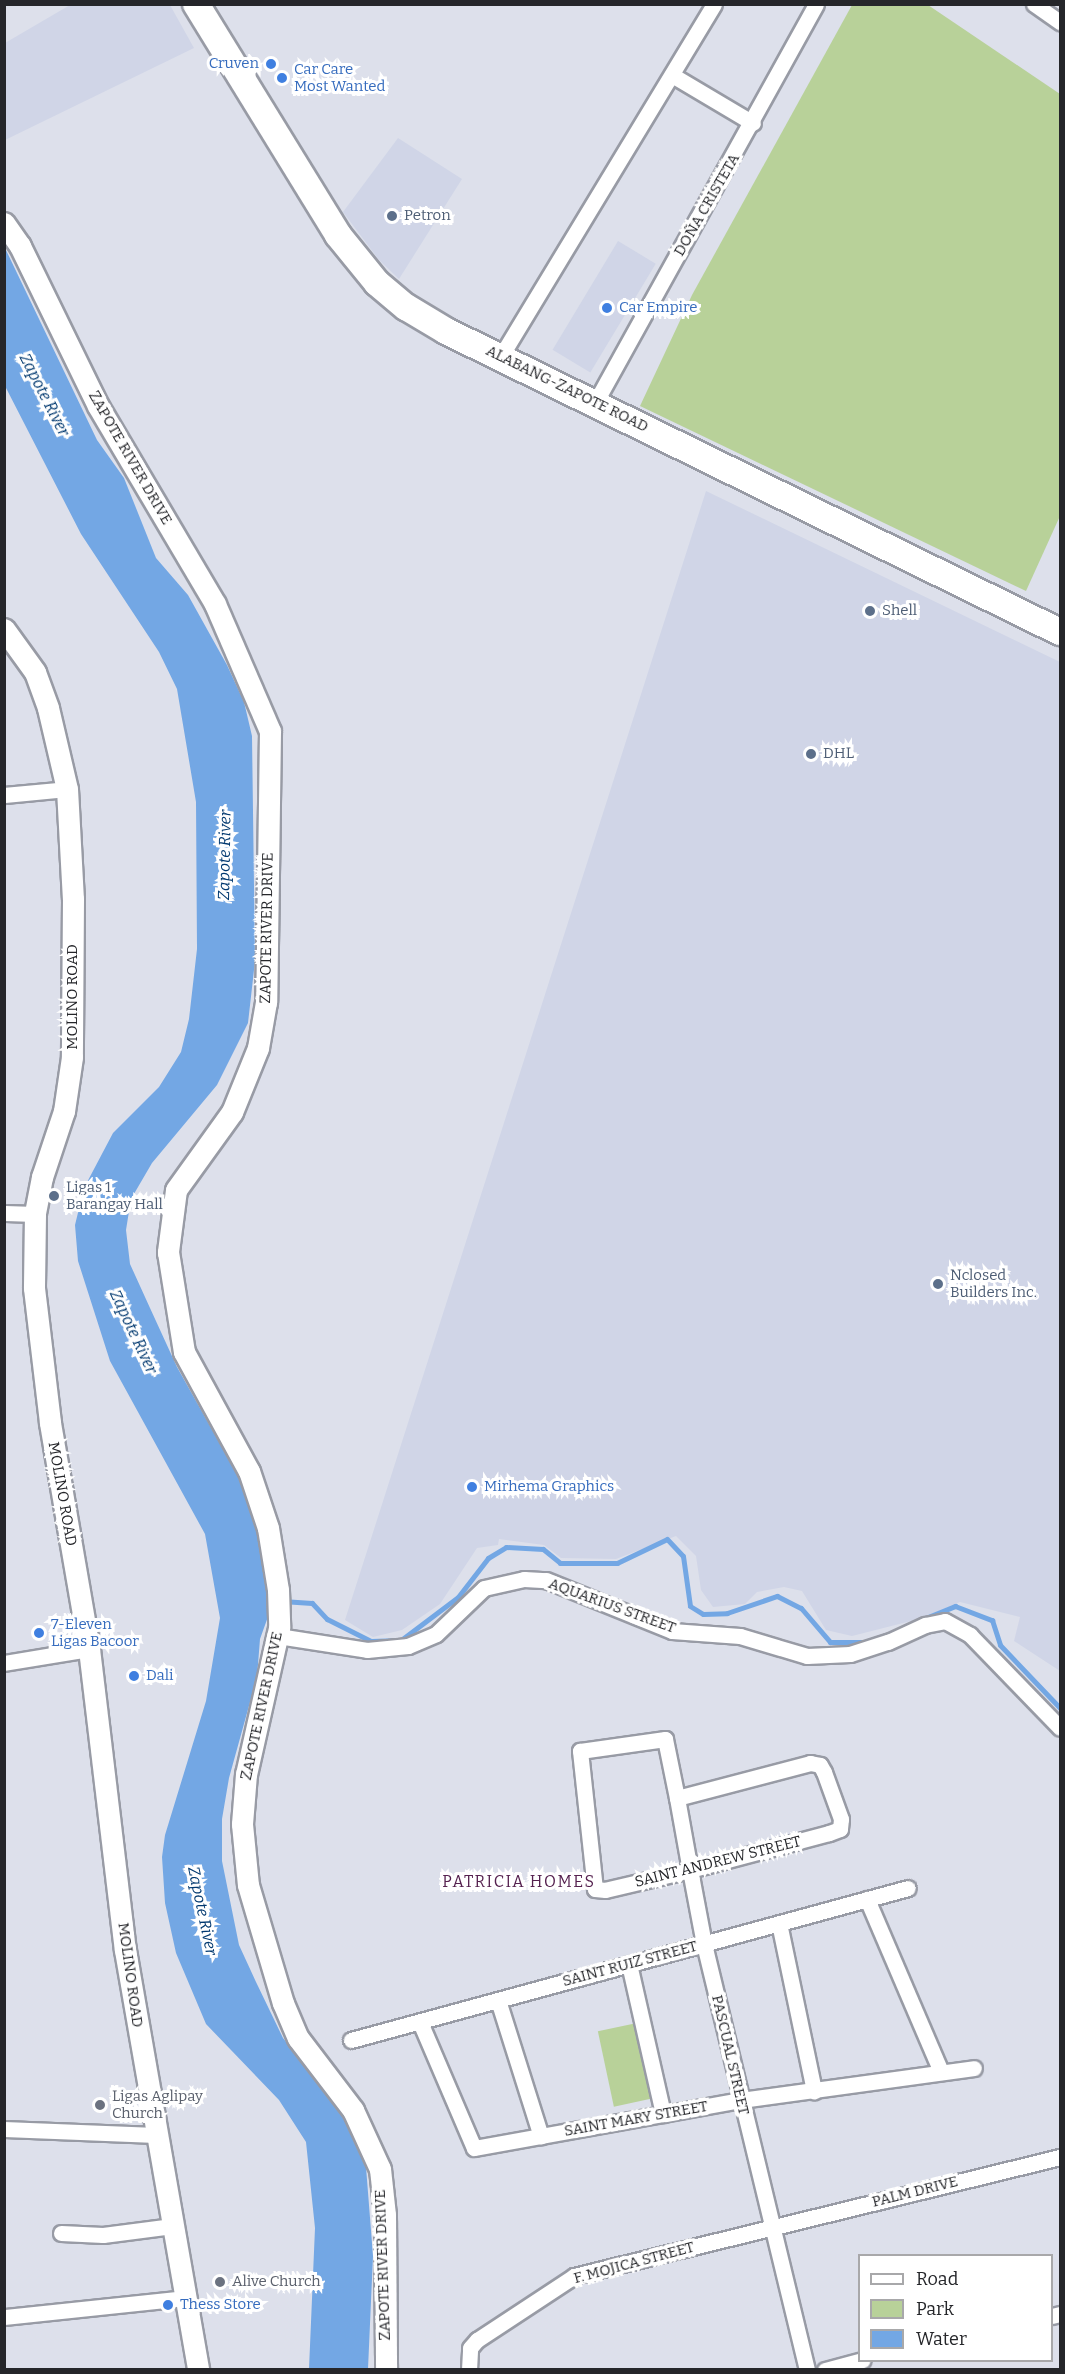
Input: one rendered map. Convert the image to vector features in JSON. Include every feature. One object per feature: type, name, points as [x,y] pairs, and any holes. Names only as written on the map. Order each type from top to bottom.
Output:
[{"type":"highway","name":"ALABANG-ZAPOTE ROAD","points":[[196,4],[338,235],[377,283],[416,313],[1060,632]]},
{"type":"main road","name":"ZAPOTE RIVER DRIVE","points":[[4,224],[20,246],[98,406],[215,604],[270,731],[266,1002],[258,1048],[232,1112],[176,1190],[168,1252],[184,1352],[255,1486],[268,1528],[279,1590],[279,1632],[246,1774],[242,1824],[248,1885],[283,2003],[298,2038],[352,2110],[380,2169],[385,2215],[386,2370]]},
{"type":"main road","name":"MOLINO ROAD","points":[[4,629],[35,672],[48,708],[67,789],[73,899],[72,1058],[66,1103],[42,1177],[35,1214],[34,1288],[50,1423],[89,1649],[125,1950],[155,2135],[198,2370]]},
{"type":"street","points":[[501,356],[714,4]]},
{"type":"street","name":"DOÑA CRISTETA","points":[[596,403],[753,123],[816,4]]},
{"type":"street","points":[[1034,4],[1056,14]]},
{"type":"street","points":[[672,75],[753,123]]},
{"type":"street","points":[[4,795],[67,789]]},
{"type":"street","points":[[4,1213],[35,1214]]},
{"type":"street","name":"AQUARIUS STREET","points":[[279,1632],[367,1650],[408,1646],[436,1634],[484,1588],[524,1579],[546,1580],[672,1631],[740,1636],[807,1656],[850,1654],[888,1642],[925,1624],[945,1622],[970,1635],[1060,1728]]},
{"type":"street","points":[[4,1664],[89,1649]]},
{"type":"street","name":"PASCUAL STREET","points":[[595,1889],[580,1751],[665,1739],[704,1944],[770,2228],[807,2370]]},
{"type":"street","name":"SAINT ANDREW STREET","points":[[595,1889],[605,1890],[690,1870],[840,1829],[841,1820],[820,1765],[810,1763],[677,1798]]},
{"type":"street","name":"SAINT RUIZ STREET","points":[[351,2040],[908,1888]]},
{"type":"street","points":[[867,1899],[941,2072]]},
{"type":"street","points":[[779,1923],[814,2091]]},
{"type":"street","points":[[629,1964],[663,2114]]},
{"type":"street","points":[[498,2000],[541,2136]]},
{"type":"street","name":"SAINT MARY STREET","points":[[420,2022],[474,2148],[741,2100],[974,2068]]},
{"type":"street","points":[[4,2129],[155,2135]]},
{"type":"street","name":"PALM DRIVE","points":[[770,2228],[1060,2157]]},
{"type":"street","points":[[61,2233],[103,2235],[172,2226]]},
{"type":"street","name":"F. MOJICA STREET","points":[[469,2370],[470,2348],[477,2340],[574,2276],[770,2228]]},
{"type":"street","points":[[4,2317],[186,2298]]},
{"type":"street","points":[[825,2370],[859,2362]]},
{"type":"shaded area","points":[[70,5],[170,5],[194,48],[5,140],[5,43]]},
{"type":"shaded area","points":[[398,138],[462,179],[399,279],[379,260],[343,212]]},
{"type":"shaded area","name":"Car Empire","points":[[618,241],[656,264],[590,373],[553,350]]},
{"type":"shaded area","points":[[706,491],[1060,662],[1060,1671],[1014,1641],[1020,1617],[960,1602],[919,1619],[852,1636],[826,1630],[802,1591],[784,1587],[757,1592],[745,1604],[713,1607],[701,1590],[696,1556],[676,1536],[616,1559],[561,1558],[544,1545],[499,1539],[498,1545],[477,1548],[440,1604],[402,1630],[373,1637],[345,1620]]},
{"type":"green space","points":[[852,5],[928,5],[1060,94],[1060,516],[1026,591],[640,406],[692,295]]},
{"type":"green space","points":[[637,2023],[653,2098],[614,2107],[598,2031]]},
{"type":"water","name":"Zapote River","points":[[5,248],[97,440],[124,478],[156,558],[188,595],[227,665],[244,702],[252,736],[255,961],[248,1023],[217,1085],[152,1163],[131,1199],[126,1230],[130,1264],[177,1367],[238,1476],[260,1530],[274,1600],[260,1639],[257,1677],[229,1778],[222,1819],[222,1861],[239,1945],[256,1982],[283,2038],[348,2119],[366,2167],[373,2256],[368,2369],[309,2369],[315,2228],[306,2142],[279,2100],[206,2024],[176,1953],[165,1903],[162,1857],[165,1835],[206,1701],[220,1618],[205,1534],[110,1361],[78,1261],[75,1225],[84,1188],[113,1133],[159,1087],[181,1052],[189,1019],[197,949],[196,802],[177,689],[159,652],[81,534],[5,386]]},
{"type":"waterway","points":[[282,1601],[312,1603],[327,1619],[371,1641],[401,1640],[458,1597],[488,1558],[506,1547],[543,1549],[560,1563],[617,1563],[667,1539],[683,1556],[690,1606],[703,1614],[727,1613],[777,1596],[801,1608],[830,1642],[868,1642]]},
{"type":"waterway","points":[[923,1619],[955,1606],[992,1620],[1000,1645],[1060,1708]]},
{"type":"place","name":"Cruven","points":[[271,64]]},
{"type":"place","name":"Car Care Most Wanted","points":[[282,78]]},
{"type":"place","name":"Petron","points":[[392,216]]},
{"type":"place","name":"Car Empire","points":[[607,308]]},
{"type":"place","name":"Shell","points":[[870,611]]},
{"type":"place","name":"DHL","points":[[811,754]]},
{"type":"place","name":"Ligas 1 Barangay Hall","points":[[54,1196]]},
{"type":"place","name":"Nclosed Builders Inc.","points":[[938,1284]]},
{"type":"place","name":"Mirhema Graphics","points":[[472,1487]]},
{"type":"place","name":"7-Eleven Ligas Bacoor","points":[[39,1633]]},
{"type":"place","name":"Dali","points":[[134,1676]]},
{"type":"place","name":"Ligas Aglipay Church","points":[[100,2105]]},
{"type":"place","name":"Alive Church","points":[[220,2282]]},
{"type":"place","name":"Thess Store","points":[[168,2305]]},
{"type":"district","name":"PATRICIA HOMES","points":[[519,1882]]}]
